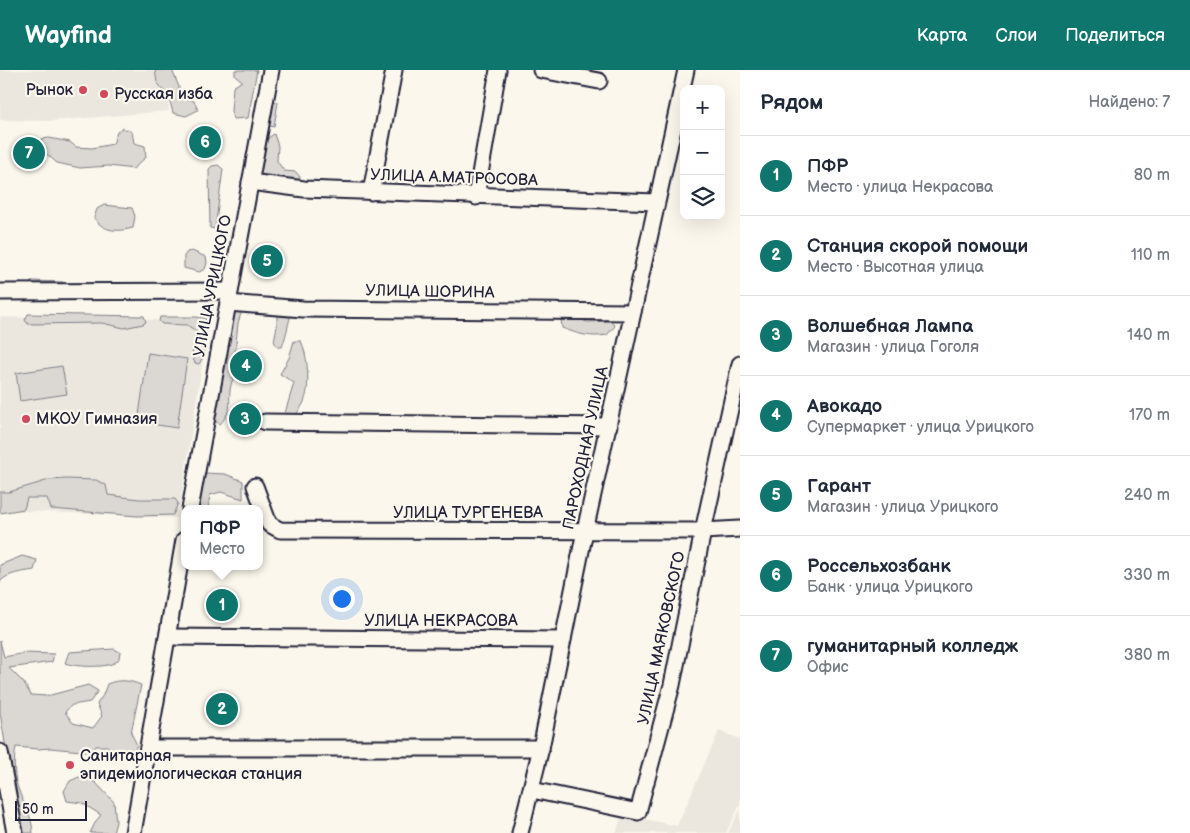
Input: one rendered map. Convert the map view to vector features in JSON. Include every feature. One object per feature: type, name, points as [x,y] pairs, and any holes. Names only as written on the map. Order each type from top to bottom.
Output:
[{"type":"street","name":"УЛИЦА УРИЦКОГО","points":[[191,505],[271,70]]},
{"type":"street","points":[[371,192],[394,70]]},
{"type":"street","points":[[476,196],[498,70]]},
{"type":"street","points":[[541,70],[574,73],[599,81]]},
{"type":"street","name":"ПАРОХОДНАЯ УЛИЦА","points":[[520,833],[532,790],[656,202],[686,70]]},
{"type":"street","name":"УЛИЦА А.МАТРОСОВА","points":[[250,182],[304,189],[656,202]]},
{"type":"street","name":"УЛИЦА ШОРИНА","points":[[0,292],[229,297],[303,309],[633,312]]},
{"type":"street","name":"УЛИЦА МАЯКОВСКОГО","points":[[532,790],[638,812],[672,685],[703,531],[740,364]]},
{"type":"street","points":[[265,422],[609,426]]},
{"type":"street","name":"УЛИЦА ТУРГЕНЕВА","points":[[255,486],[262,505]]},
{"type":"street","name":"УЛИЦА ТУРГЕНЕВА","points":[[263,508],[269,524],[280,530],[703,531],[740,529]]},
{"type":"street","points":[[133,833],[181,557]]},
{"type":"street","name":"УЛИЦА НЕКРАСОВА","points":[[167,637],[564,640]]},
{"type":"street","points":[[148,748],[541,748]]},
{"type":"street","points":[[0,752],[15,833]]},
{"type":"shaded area","name":"Рынок","points":[[0,70],[163,70],[169,111],[52,121],[0,120]]},
{"type":"shaded area","points":[[155,70],[172,70],[179,87],[179,96],[194,101],[198,110],[186,116],[173,113],[169,98],[157,82]]},
{"type":"shaded area","points":[[235,70],[257,70],[248,118],[233,119],[231,111],[233,87],[242,81],[235,75]]},
{"type":"shaded area","points":[[269,100],[278,102],[274,127],[265,125]]},
{"type":"shaded area","points":[[123,128],[132,132],[134,143],[145,146],[146,157],[133,169],[109,166],[80,168],[57,163],[41,149],[40,143],[42,139],[49,138],[70,142],[76,147],[92,148],[113,144],[117,132]]},
{"type":"shaded area","points":[[274,134],[278,146],[277,161],[284,171],[296,172],[300,177],[299,184],[260,177],[262,154],[268,138]]},
{"type":"shaded area","points":[[218,165],[223,169],[215,229],[210,228],[209,169],[212,166]]},
{"type":"shaded area","points":[[104,205],[132,208],[135,216],[133,228],[111,230],[98,223],[94,218],[97,209]]},
{"type":"shaded area","points":[[192,251],[206,257],[205,269],[199,272],[184,268],[184,256],[187,252]]},
{"type":"shaded area","points":[[32,281],[63,282],[66,285],[29,287]]},
{"type":"shaded area","points":[[242,295],[246,298],[238,323],[230,405],[225,418],[220,424],[216,422],[213,412],[236,296]]},
{"type":"shaded area","points":[[277,308],[291,310],[282,347],[277,347],[274,341],[277,326]]},
{"type":"shaded area","points":[[28,314],[144,316],[146,322],[124,328],[102,323],[28,324],[25,320]]},
{"type":"shaded area","points":[[572,316],[587,322],[610,321],[615,326],[607,335],[590,336],[579,334],[562,328],[561,319]]},
{"type":"shaded area","points":[[0,317],[209,321],[178,518],[0,510]]},
{"type":"shaded area","points":[[160,317],[205,318],[207,323],[203,357],[199,364],[195,363],[192,356],[196,331],[187,325],[162,324],[159,321]]},
{"type":"shaded area","points":[[294,341],[301,341],[307,364],[308,381],[303,404],[291,421],[285,413],[294,383],[280,374],[289,358]]},
{"type":"shaded area","points":[[148,353],[187,359],[177,428],[138,422]]},
{"type":"shaded area","points":[[62,366],[67,394],[20,401],[16,373]]},
{"type":"shaded area","points":[[205,473],[225,474],[243,481],[243,499],[221,492],[210,495],[209,505],[196,505]]},
{"type":"shaded area","points":[[49,480],[96,480],[106,485],[108,495],[139,499],[175,499],[178,503],[173,515],[137,516],[51,509],[47,498],[27,498],[24,509],[0,513],[0,492],[9,492]]},
{"type":"shaded area","points":[[22,556],[37,560],[34,570],[11,575],[0,582],[0,565]]},
{"type":"shaded area","points":[[0,641],[4,657],[25,653],[54,654],[52,662],[9,668],[23,682],[31,695],[47,696],[88,685],[98,691],[90,702],[72,705],[65,712],[73,723],[93,728],[102,716],[97,704],[107,684],[124,681],[141,685],[131,733],[137,745],[131,757],[116,754],[107,746],[96,746],[92,752],[16,747],[14,764],[16,781],[30,816],[33,833],[23,833],[18,830],[7,768],[0,713]]},
{"type":"shaded area","points":[[114,649],[120,652],[119,658],[114,663],[108,665],[84,666],[65,663],[69,652]]},
{"type":"shaded area","points":[[719,731],[740,739],[740,805],[726,833],[616,833],[622,814],[677,826]]},
{"type":"shaded area","points":[[79,777],[95,782],[114,802],[116,822],[113,833],[90,833],[101,815],[82,803],[67,801],[64,791],[70,781]]},
{"type":"shaded area","points":[[740,809],[740,833],[728,833]]},
{"type":"place","name":"Рынок","points":[[83,90]]},
{"type":"place","name":"Русская изба","points":[[104,94]]},
{"type":"place","name":"Россельхозбанк","points":[[205,142]]},
{"type":"place","name":"гуманитарный колледж","points":[[29,153]]},
{"type":"place","name":"Гарант","points":[[267,261]]},
{"type":"place","name":"Авокадо","points":[[246,366]]},
{"type":"place","name":"МКОУ Гимназия","points":[[26,419]]},
{"type":"place","name":"Волшебная Лампа","points":[[245,419]]},
{"type":"place","name":"ПФР","points":[[222,605]]},
{"type":"place","name":"Станция скорой помощи","points":[[222,709]]},
{"type":"place","name":"Санитарная эпидемиологическая станция","points":[[70,765]]}]
